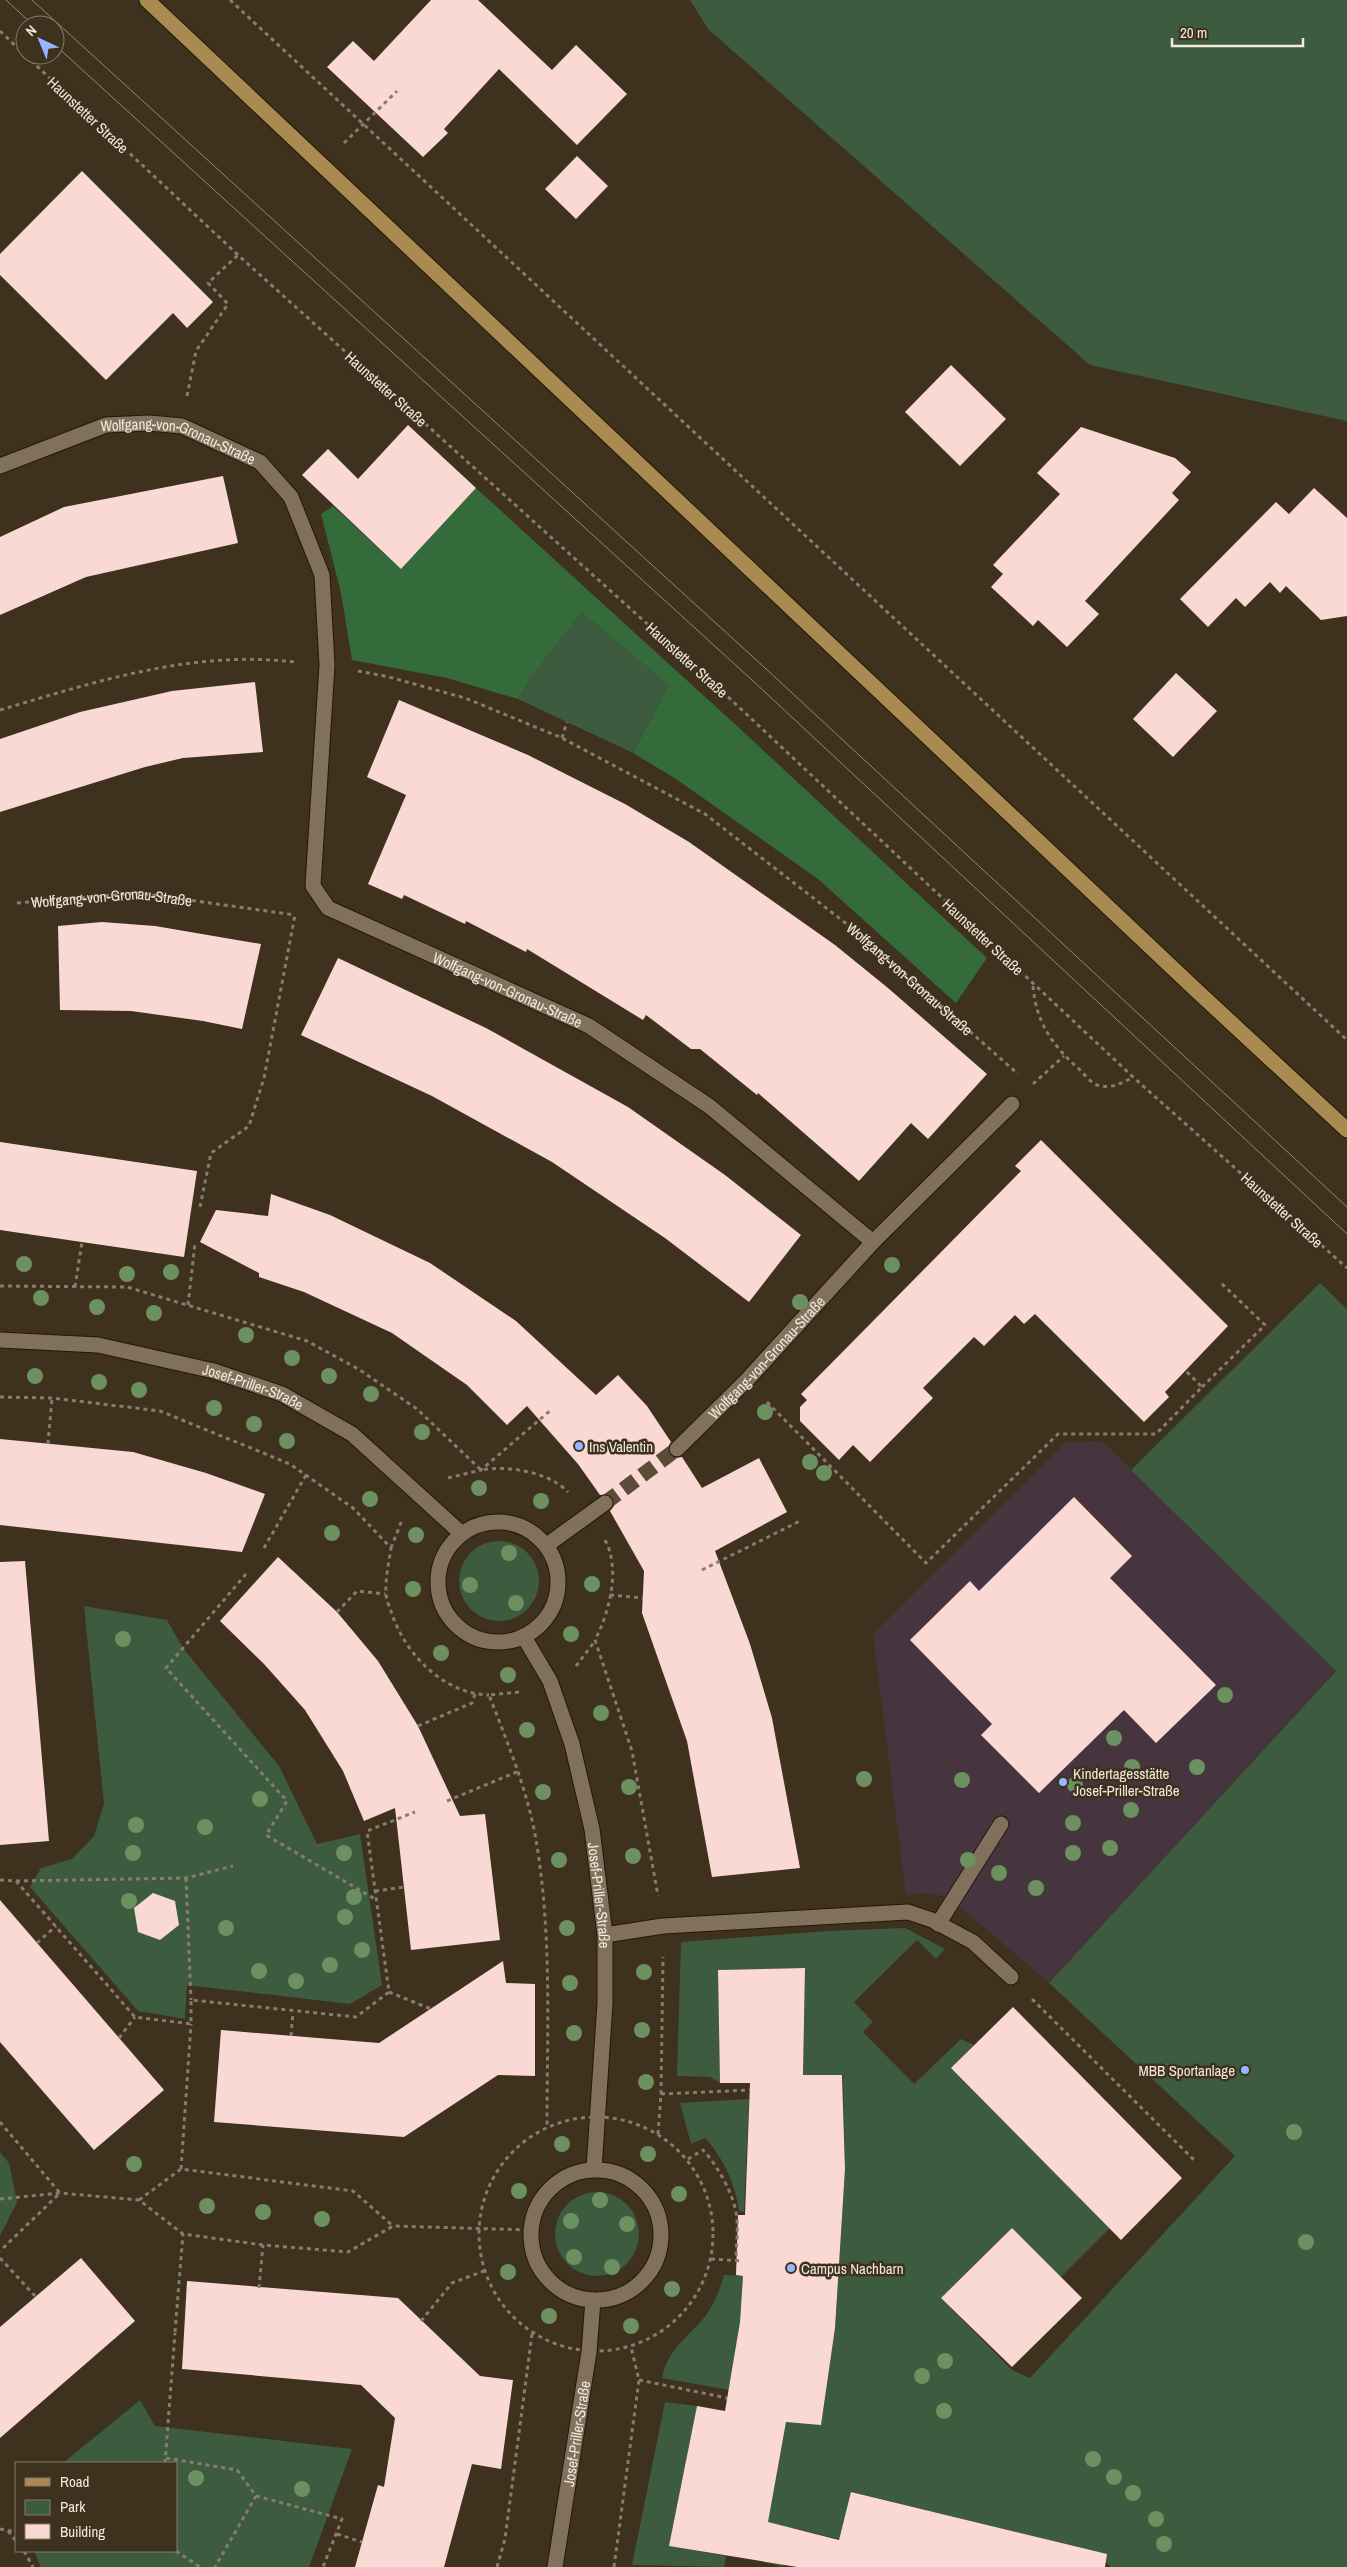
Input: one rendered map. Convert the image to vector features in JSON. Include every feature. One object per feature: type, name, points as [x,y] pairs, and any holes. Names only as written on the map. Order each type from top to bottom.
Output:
[{"type":"main road","points":[[147,0],[1197,991],[1347,1130]]},
{"type":"street","name":"Wolfgang-von-Gronau-Straße","points":[[0,466],[106,425],[149,423],[182,426],[260,462],[291,497],[322,575],[327,665],[313,886],[328,908],[589,1026],[709,1106],[873,1242]]},
{"type":"street","name":"Wolfgang-von-Gronau-Straße","points":[[677,1450],[747,1380],[873,1242],[1012,1104]]},
{"type":"street","name":"Josef-Priller-Straße","points":[[0,1340],[98,1345],[214,1371],[282,1394],[352,1434],[462,1534]]},
{"type":"street","points":[[547,1546],[605,1503]]},
{"type":"street","points":[[497,1521],[516,1524],[533,1532],[547,1546],[555,1562],[558,1579],[557,1597],[550,1613],[538,1627],[524,1637],[489,1642],[473,1636],[458,1626],[447,1613],[440,1597],[440,1571],[449,1546],[462,1534],[479,1525],[497,1521]]},
{"type":"street","name":"Josef-Priller-Straße","points":[[524,1637],[550,1681],[572,1744],[592,1828],[605,1936],[605,2003],[594,2169]]},
{"type":"street","points":[[938,1924],[1001,1824]]},
{"type":"street","points":[[605,1936],[663,1926],[908,1912],[938,1924],[973,1942],[1011,1978]]},
{"type":"street","points":[[594,2169],[613,2171],[630,2178],[646,2191],[656,2207],[661,2225],[661,2244],[655,2263],[645,2279],[630,2291],[612,2298],[593,2300],[576,2297],[560,2290],[547,2279],[537,2264],[530,2230],[535,2212],[544,2195],[558,2181],[575,2173],[594,2169]]},
{"type":"street","name":"Josef-Priller-Straße","points":[[555,2567],[589,2352],[593,2300]]},
{"type":"path","points":[[230,0],[1347,1040]]},
{"type":"path","name":"Haunstetter Straße","points":[[0,31],[15,45]]},
{"type":"path","name":"Haunstetter Straße","points":[[36,65],[238,255],[725,694],[1133,1077],[1347,1268]]},
{"type":"path","points":[[323,166],[397,91]]},
{"type":"path","points":[[182,426],[196,351],[228,304],[208,283],[238,255]]},
{"type":"path","name":"Wolfgang-von-Gronau-Straße","points":[[0,710],[108,678],[209,659],[280,660],[327,665],[389,677],[465,698],[562,738],[705,814],[861,935],[1031,1085]]},
{"type":"path","points":[[562,738],[567,722]]},
{"type":"path","name":"Wolfgang-von-Gronau-Straße","points":[[17,903],[139,893],[295,915],[264,1078],[250,1126],[211,1153],[200,1208]]},
{"type":"path","points":[[1033,985],[1034,1006],[1041,1024],[1064,1056],[1095,1085],[1114,1087],[1133,1077]]},
{"type":"path","points":[[1012,1104],[1064,1056]]},
{"type":"path","points":[[75,1287],[82,1242]]},
{"type":"path","points":[[188,1305],[196,1243]]},
{"type":"path","points":[[747,1380],[926,1563],[1058,1434],[1156,1434],[1265,1325],[1221,1283]]},
{"type":"path","points":[[0,1286],[127,1287],[308,1341],[360,1370],[417,1409],[481,1470]]},
{"type":"path","points":[[1186,1371],[1202,1387]]},
{"type":"path","points":[[0,1397],[52,1398],[160,1411],[290,1464],[353,1508],[391,1548],[386,1594],[397,1631],[419,1662],[451,1685],[475,1694],[489,1695],[528,1691],[572,1671],[595,1640],[606,1619],[613,1581],[607,1545],[591,1515],[564,1488],[532,1472],[497,1467],[481,1470]]},
{"type":"path","points":[[48,1444],[52,1398]]},
{"type":"path","points":[[481,1470],[552,1410]]},
{"type":"path","points":[[264,1548],[306,1475]]},
{"type":"path","points":[[702,1570],[800,1522]]},
{"type":"path","points":[[246,1574],[166,1668],[286,1801],[266,1836],[376,1899]]},
{"type":"path","points":[[337,1612],[358,1591],[386,1594]]},
{"type":"path","points":[[610,1595],[643,1598]]},
{"type":"path","points":[[595,1640],[632,1751],[663,1926],[661,2094],[658,2134]]},
{"type":"path","points":[[418,1726],[472,1703],[475,1694]]},
{"type":"path","points":[[489,1695],[519,1771],[537,1846],[547,1954],[547,2127]]},
{"type":"path","points":[[447,1801],[519,1771]]},
{"type":"path","points":[[389,1992],[367,1831],[415,1812]]},
{"type":"path","points":[[0,1880],[186,1878],[233,1866]]},
{"type":"path","points":[[181,2169],[192,2000],[186,1878]]},
{"type":"path","points":[[16,1881],[135,2017],[190,2024]]},
{"type":"path","points":[[375,1891],[405,1887]]},
{"type":"path","points":[[37,1943],[56,1926]]},
{"type":"path","points":[[1011,1978],[1194,2160]]},
{"type":"path","points":[[389,1992],[431,2008]]},
{"type":"path","points":[[192,2000],[293,2012],[356,2017],[389,1992]]},
{"type":"path","points":[[291,2036],[293,2012]]},
{"type":"path","points":[[119,2038],[135,2017]]},
{"type":"path","points":[[661,2094],[750,2090]]},
{"type":"path","points":[[598,2116],[619,2118],[640,2124],[658,2134],[688,2159],[705,2190],[712,2217],[714,2238],[711,2259],[701,2288],[683,2313],[659,2333],[632,2347],[589,2352],[560,2347],[532,2334],[503,2306],[484,2271],[479,2249],[478,2227],[485,2196],[498,2168],[520,2144],[547,2127],[572,2119],[598,2116]]},
{"type":"path","points":[[0,2122],[60,2193]]},
{"type":"path","points":[[688,2159],[703,2150],[711,2158],[726,2183],[737,2218],[736,2260]]},
{"type":"path","points":[[139,2200],[181,2169],[353,2191],[393,2226]]},
{"type":"path","points":[[0,2251],[60,2193]]},
{"type":"path","points":[[0,2199],[60,2193],[139,2200],[182,2234],[263,2245],[348,2252],[393,2226],[530,2230]]},
{"type":"path","points":[[165,2462],[182,2234]]},
{"type":"path","points":[[259,2288],[263,2245]]},
{"type":"path","points":[[0,2258],[35,2296]]},
{"type":"path","points":[[711,2259],[744,2261]]},
{"type":"path","points":[[421,2321],[452,2282],[484,2271]]},
{"type":"path","points":[[497,2567],[505,2539],[532,2334]]},
{"type":"path","points":[[614,2567],[639,2380],[632,2347]]},
{"type":"path","points":[[639,2380],[727,2398]]},
{"type":"path","points":[[166,2458],[236,2470],[256,2496],[342,2519],[323,2567]]},
{"type":"path","points":[[215,2567],[256,2496]]},
{"type":"path","points":[[0,2529],[15,2532]]},
{"type":"path","points":[[8,2531],[15,2540]]},
{"type":"path","points":[[337,2534],[362,2542]]},
{"type":"path","points":[[25,2552],[33,2567]]},
{"type":"path","points":[[178,2552],[200,2567]]},
{"type":"shaded area","name":"Kindertagesstätte Josef-Priller-Straße","points":[[1102,1441],[1336,1670],[1049,1983],[953,1901],[940,1895],[922,1893],[906,1896],[873,1634],[1066,1442]]},
{"type":"green space","points":[[690,0],[1347,0],[1347,421],[1090,365],[708,29]]},
{"type":"green space","points":[[476,488],[737,726],[987,958],[956,1003],[818,879],[676,779],[633,753],[668,685],[582,613],[531,677],[518,699],[447,678],[352,660],[341,593],[321,514],[333,506],[401,569]]},
{"type":"green space","points":[[582,613],[668,685],[633,753],[518,699],[531,677]]},
{"type":"green space","points":[[1320,1283],[1347,1309],[1347,2567],[1111,2567],[1094,2551],[852,2492],[839,2539],[793,2528],[783,2567],[760,2561],[786,2422],[821,2424],[835,2328],[845,2169],[843,2075],[803,2075],[805,1968],[718,1970],[720,2083],[710,2077],[677,2076],[681,1942],[828,1931],[905,1928],[945,1949],[936,1959],[917,1940],[854,2002],[873,2022],[863,2032],[914,2084],[961,2039],[974,2045],[952,2068],[1110,2228],[1061,2277],[1012,2228],[941,2298],[1012,2370],[1030,2378],[1235,2156],[1049,1983],[1336,1671],[1131,1470]]},
{"type":"green space","points":[[491,1541],[507,1541],[528,1552],[539,1573],[539,1589],[528,1610],[507,1621],[491,1621],[477,1615],[465,1603],[459,1589],[459,1573],[465,1559],[477,1547]]},
{"type":"green space","points":[[84,1606],[167,1620],[183,1648],[279,1766],[317,1844],[360,1834],[382,1985],[350,2004],[187,1985],[185,2019],[138,2011],[30,1887],[41,1868],[72,1859],[94,1836],[104,1804]]},
{"type":"green space","points":[[749,2099],[744,2212],[739,2211],[728,2172],[712,2146],[705,2138],[691,2144],[680,2103]]},
{"type":"green space","points":[[0,2152],[9,2163],[17,2202],[0,2236]]},
{"type":"green space","points":[[597,2192],[613,2195],[627,2204],[636,2218],[639,2234],[636,2250],[627,2264],[613,2273],[597,2276],[581,2273],[567,2264],[558,2250],[555,2234],[558,2218],[567,2204],[581,2195]]},
{"type":"green space","points":[[724,2275],[743,2276],[740,2322],[729,2390],[662,2378],[665,2367],[674,2350],[700,2323],[709,2310],[717,2296]]},
{"type":"green space","points":[[140,2400],[155,2426],[352,2449],[309,2567],[41,2567],[34,2552],[178,2552],[178,2462],[64,2462]]},
{"type":"green space","points":[[665,2402],[697,2406],[670,2546],[726,2556],[724,2567],[632,2565]]},
{"type":"building","points":[[431,0],[478,0],[552,70],[576,45],[627,94],[577,145],[499,69],[444,129],[448,133],[423,157],[327,67],[353,41],[374,61]]},
{"type":"building","points":[[577,156],[608,186],[576,219],[545,189]]},
{"type":"building","points":[[82,171],[213,302],[187,328],[173,313],[106,380],[0,275],[0,254]]},
{"type":"building","points":[[951,365],[1006,419],[960,466],[905,412]]},
{"type":"building","points":[[408,425],[476,488],[401,569],[302,475],[328,449],[358,479]]},
{"type":"building","points":[[1081,427],[1175,458],[1191,472],[1172,493],[1179,500],[1085,601],[1099,614],[1067,647],[1038,620],[1033,626],[991,587],[1003,574],[993,565],[1060,494],[1037,473]]},
{"type":"building","points":[[223,476],[238,543],[86,577],[0,615],[0,537],[64,507]]},
{"type":"building","points":[[1314,488],[1347,518],[1347,616],[1321,620],[1286,586],[1280,593],[1270,582],[1245,607],[1236,598],[1208,627],[1180,599],[1276,502],[1289,514]]},
{"type":"building","points":[[1176,673],[1217,711],[1173,757],[1133,719]]},
{"type":"building","points":[[255,682],[263,752],[183,758],[145,767],[0,812],[0,739],[80,712],[172,691]]},
{"type":"building","points":[[399,700],[528,755],[625,804],[689,842],[835,945],[888,988],[987,1074],[928,1139],[911,1123],[859,1181],[758,1093],[757,1095],[700,1049],[691,1049],[646,1015],[643,1020],[527,949],[526,952],[466,921],[465,924],[404,895],[402,899],[368,884],[406,795],[367,777]]},
{"type":"building","points":[[102,922],[155,926],[261,944],[242,1029],[203,1021],[131,1011],[60,1010],[58,926]]},
{"type":"building","points":[[338,958],[486,1028],[628,1107],[725,1175],[801,1235],[749,1302],[665,1238],[552,1162],[432,1096],[301,1035]]},
{"type":"building","points":[[1041,1140],[1228,1326],[1165,1392],[1169,1397],[1144,1422],[1035,1314],[1024,1324],[1015,1315],[984,1346],[974,1337],[923,1388],[933,1398],[870,1462],[853,1445],[839,1460],[800,1421],[800,1407],[807,1400],[801,1394],[1021,1171],[1015,1166]]},
{"type":"building","points":[[0,1142],[197,1171],[184,1257],[0,1230]]},
{"type":"building","points":[[271,1194],[330,1215],[430,1263],[516,1321],[596,1395],[618,1375],[647,1406],[671,1442],[668,1447],[670,1455],[675,1458],[682,1457],[702,1488],[759,1458],[787,1512],[715,1551],[750,1644],[772,1718],[800,1868],[712,1877],[687,1741],[642,1613],[644,1571],[610,1511],[614,1506],[613,1498],[608,1494],[600,1495],[578,1464],[527,1406],[507,1425],[467,1385],[392,1333],[304,1292],[259,1277],[259,1273],[200,1242],[216,1210],[268,1216]]},
{"type":"building","points":[[0,1439],[133,1452],[206,1473],[265,1494],[242,1552],[0,1525]]},
{"type":"building","points":[[1074,1497],[1132,1556],[1110,1578],[1216,1685],[1156,1743],[1124,1710],[1039,1793],[981,1735],[992,1724],[910,1640],[970,1581],[979,1591]]},
{"type":"building","points":[[278,1557],[337,1612],[378,1661],[418,1726],[460,1816],[485,1814],[500,1940],[411,1950],[395,1808],[364,1821],[343,1771],[305,1710],[264,1664],[220,1621]]},
{"type":"building","points":[[25,1561],[49,1841],[0,1845],[0,1562]]},
{"type":"building","points":[[153,1893],[175,1901],[179,1925],[160,1940],[138,1932],[134,1908]]},
{"type":"building","points":[[0,1900],[164,2090],[94,2150],[0,2042]]},
{"type":"building","points":[[503,1961],[506,1983],[535,1984],[535,2076],[498,2075],[404,2137],[214,2122],[221,2030],[379,2043]]},
{"type":"building","name":"Campus Nachbarn","points":[[805,1968],[803,2075],[842,2075],[845,2169],[835,2328],[821,2425],[786,2422],[768,2522],[839,2540],[851,2492],[1107,2554],[1105,2567],[797,2567],[669,2546],[697,2406],[725,2411],[740,2322],[743,2276],[736,2275],[738,2215],[745,2215],[750,2083],[720,2083],[718,1970]]},
{"type":"building","points":[[1013,2007],[1182,2178],[1121,2240],[951,2068]]},
{"type":"building","points":[[1012,2228],[1082,2298],[1012,2367],[941,2298]]},
{"type":"building","points":[[81,2258],[135,2321],[0,2438],[0,2327]]},
{"type":"building","points":[[187,2281],[398,2298],[480,2376],[513,2380],[501,2469],[472,2464],[444,2567],[355,2567],[378,2485],[384,2487],[395,2418],[361,2385],[182,2369]]},
{"type":"tunnel","points":[[605,1503],[677,1449]]},
{"type":"tram line","points":[[6,0],[22,15]]},
{"type":"tram line","points":[[32,0],[764,667],[1347,1207]]},
{"type":"tram line","points":[[65,54],[752,680],[1347,1234]]},
{"type":"place","name":"Ins Valentin","points":[[579,1446]]},
{"type":"place","name":"Kindertagesstätte Josef-Priller-Straße","points":[[1063,1782]]},
{"type":"place","name":"MBB Sportanlage","points":[[1245,2070]]},
{"type":"place","name":"Campus Nachbarn","points":[[791,2268]]}]
